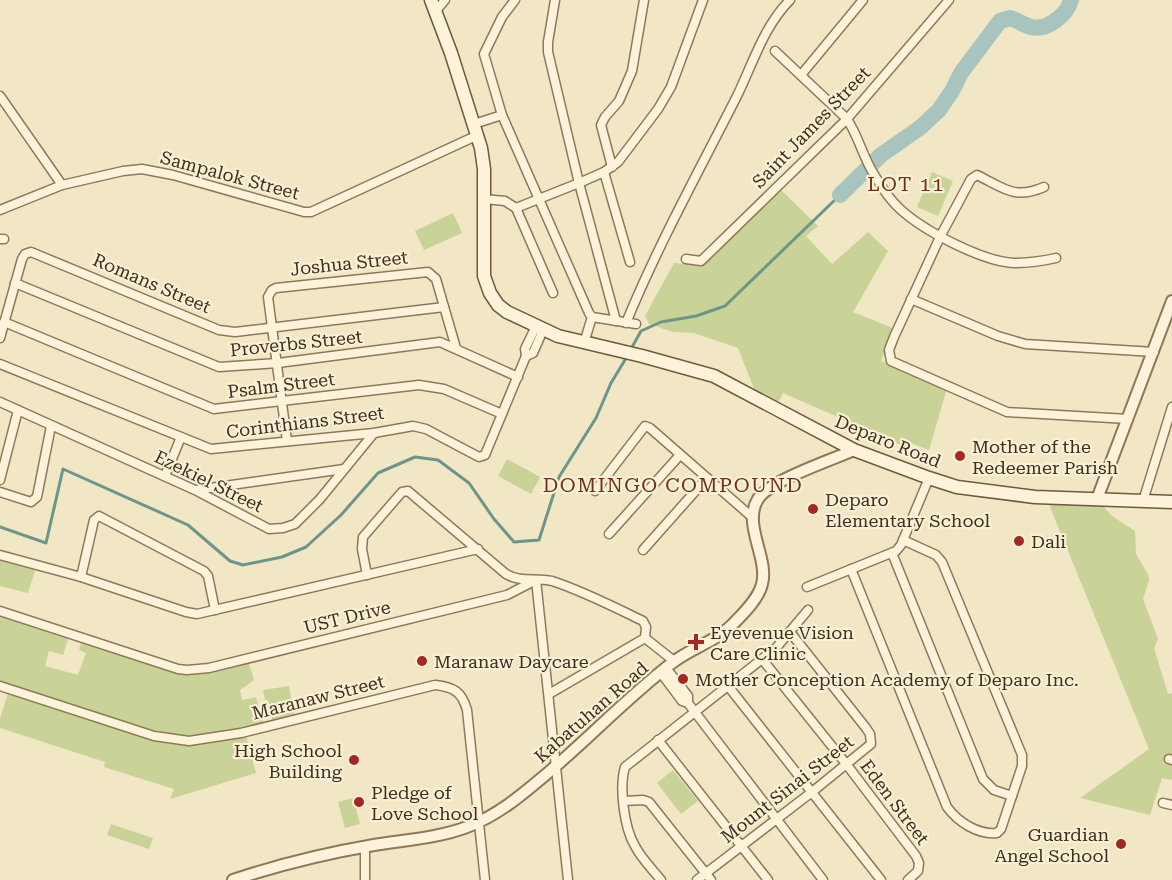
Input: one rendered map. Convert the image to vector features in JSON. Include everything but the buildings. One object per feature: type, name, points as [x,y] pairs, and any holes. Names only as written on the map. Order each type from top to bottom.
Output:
[{"type":"main road","name":"Deparo Road","points":[[433,6],[452,53],[476,129],[484,169],[483,265],[490,293],[498,305],[507,312],[539,328],[584,343],[714,376],[855,450],[929,478],[981,491],[1035,497],[1172,502]]},
{"type":"street","points":[[433,6],[446,0]]},
{"type":"street","points":[[514,0],[502,17],[484,54],[502,115],[586,308],[592,316],[631,324],[657,254],[769,27],[790,0]]},
{"type":"street","points":[[555,0],[548,52],[579,183],[616,321]]},
{"type":"street","points":[[630,262],[608,169],[601,125],[619,101],[632,71],[644,0]]},
{"type":"street","points":[[516,208],[579,183],[618,162],[658,109],[671,87],[703,0]]},
{"type":"street","points":[[801,75],[863,0]]},
{"type":"street","name":"Saint James Street","points":[[686,259],[701,261],[847,119],[949,0]]},
{"type":"street","points":[[775,51],[847,119],[856,132],[867,163],[900,210],[940,237],[991,259],[1013,263],[1039,262],[1056,258]]},
{"type":"street","points":[[0,96],[62,185]]},
{"type":"street","name":"Sampalok Street","points":[[0,210],[62,185],[142,169],[173,175],[304,212],[311,212],[502,115]]},
{"type":"street","points":[[1044,188],[1030,194],[1016,194],[977,176],[971,178],[911,299],[889,350],[891,361],[1007,412],[1128,419]]},
{"type":"street","points":[[484,199],[505,201],[516,208],[553,292]]},
{"type":"street","name":"Romans Street","points":[[15,283],[22,259],[31,252],[39,253],[219,330],[235,332],[444,307]]},
{"type":"street","name":"Joshua Street","points":[[274,326],[268,297],[276,288],[428,272],[436,279],[456,348]]},
{"type":"street","points":[[0,338],[15,283]]},
{"type":"street","name":"Proverbs Street","points":[[15,283],[211,366],[229,368],[278,363],[440,342],[518,377]]},
{"type":"street","points":[[911,299],[998,336],[1025,344],[1154,352]]},
{"type":"street","points":[[1097,499],[1172,301]]},
{"type":"street","points":[[584,343],[592,316]]},
{"type":"street","name":"Psalm Street","points":[[4,322],[214,410],[419,385],[432,386],[502,414]]},
{"type":"street","points":[[274,326],[287,441]]},
{"type":"street","points":[[502,414],[526,356],[533,353],[539,328]]},
{"type":"street","name":"Corinthians Street","points":[[0,363],[211,449],[413,426],[426,429],[479,457],[485,455],[502,414]]},
{"type":"street","name":"Ezekiel Street","points":[[0,402],[195,490],[269,529],[295,524],[320,499],[374,432]]},
{"type":"street","points":[[1143,501],[1172,407]]},
{"type":"street","points":[[0,480],[18,410]]},
{"type":"street","points":[[0,492],[31,502],[37,497],[51,426]]},
{"type":"street","points":[[595,491],[643,426],[650,428],[752,517],[758,499],[772,487],[855,450]]},
{"type":"street","points":[[165,476],[181,437]]},
{"type":"street","points":[[609,534],[680,455]]},
{"type":"street","points":[[195,490],[344,469]]},
{"type":"street","points":[[643,550],[708,478]]},
{"type":"street","points":[[807,587],[892,554],[899,548],[929,478]]},
{"type":"street","points":[[367,575],[362,549],[363,537],[405,491],[412,493],[513,578],[550,581],[644,621],[645,638],[688,696],[688,703],[694,712],[823,880]]},
{"type":"street","points":[[81,577],[94,520],[99,516],[204,571],[210,583],[215,610]]},
{"type":"street","name":"Kabatuhan Road","points":[[233,880],[365,847],[441,835],[480,821],[508,805],[557,765],[667,667],[732,626],[745,611],[762,584],[763,574],[752,517]]},
{"type":"street","points":[[851,569],[947,807],[968,825],[994,834],[1001,829],[1022,766],[1022,755],[944,566],[936,555],[903,540]]},
{"type":"street","name":"UST Drive","points":[[0,555],[81,577],[197,614],[478,549]]},
{"type":"street","points":[[892,554],[983,778],[990,787],[1012,796]]},
{"type":"street","points":[[536,580],[568,880]]},
{"type":"street","name":"UST Drive","points":[[0,611],[187,670],[221,665],[507,595],[536,580]]},
{"type":"street","points":[[661,880],[635,847],[628,826],[622,775],[625,767],[776,648],[808,610]]},
{"type":"street","name":"Mount Sinai Street","points":[[697,880],[708,877],[741,846],[871,744],[870,734],[790,632]]},
{"type":"street","points":[[549,694],[645,638]]},
{"type":"street","name":"Eden Street","points":[[762,659],[916,856],[919,863],[918,871],[908,880]]},
{"type":"street","name":"Maranaw Street","points":[[0,686],[154,736],[189,741],[245,732],[435,685],[449,687],[458,691],[467,710],[485,880]]},
{"type":"street","points":[[728,686],[881,880]]},
{"type":"street","points":[[658,740],[768,880]]},
{"type":"street","points":[[624,801],[649,802],[708,877]]},
{"type":"street","points":[[365,847],[365,880]]},
{"type":"green space","points":[[932,172],[953,181],[938,216],[917,207]]},
{"type":"green space","points":[[781,190],[818,226],[806,236],[832,264],[868,232],[888,251],[853,312],[895,329],[881,361],[947,388],[929,450],[911,443],[908,448],[783,393],[776,407],[757,396],[738,348],[694,333],[673,332],[649,324],[645,316],[674,263],[702,265]]},
{"type":"green space","points":[[453,213],[462,233],[424,250],[415,231]]},
{"type":"green space","points":[[507,459],[540,477],[531,494],[498,476]]},
{"type":"green space","points":[[1048,502],[1103,506],[1112,516],[1135,531],[1136,554],[1149,580],[1143,599],[1158,639],[1154,648],[1168,694],[1172,693],[1172,780],[1162,778],[1150,815],[1080,798],[1149,749]]},
{"type":"green space","points":[[3,558],[36,568],[28,593],[0,586],[0,560]]},
{"type":"green space","points":[[0,615],[69,636],[63,655],[49,651],[45,666],[78,675],[86,653],[79,650],[82,639],[170,669],[248,660],[254,680],[240,690],[242,700],[256,697],[264,725],[220,735],[188,738],[153,733],[0,683]]},
{"type":"green space","points":[[289,686],[294,716],[273,723],[263,690]]},
{"type":"green space","points":[[8,693],[154,736],[189,741],[245,732],[256,773],[170,799],[174,789],[104,767],[105,762],[0,728],[0,719]]},
{"type":"green space","points":[[673,770],[698,801],[681,814],[657,783]]},
{"type":"green space","points":[[353,798],[360,824],[345,828],[338,802]]},
{"type":"green space","points":[[111,824],[153,838],[149,849],[107,835]]},
{"type":"waterway","points":[[840,195],[881,155],[921,127],[939,110],[961,73],[1000,21],[1010,18],[1031,27],[1043,27],[1056,21],[1069,6],[1071,0]]},
{"type":"waterway","points":[[631,349],[641,331],[661,322],[696,316],[725,306],[840,195]]},
{"type":"waterway","points":[[0,527],[46,543],[63,469],[188,525],[230,561],[243,565],[282,557],[306,547],[341,515],[378,473],[415,457],[438,460],[469,483],[494,519],[514,542],[539,540],[559,477],[596,418],[611,383],[628,355]]},
{"type":"place","name":"Mother of the Redeemer Parish","points":[[960,456]]},
{"type":"place","name":"Deparo Elementary School","points":[[813,509]]},
{"type":"place","name":"Dali","points":[[1019,541]]},
{"type":"place","name":"Eyevenue Vision Care Clinic","points":[[696,642]]},
{"type":"place","name":"Maranaw Daycare","points":[[422,661]]},
{"type":"place","name":"Mother Conception Academy of Deparo Inc.","points":[[683,679]]},
{"type":"place","name":"High School Building","points":[[354,760]]},
{"type":"place","name":"Pledge of Love School","points":[[359,802]]},
{"type":"place","name":"Guardian Angel School","points":[[1121,844]]},
{"type":"district","name":"LOT 11","points":[[906,184]]},
{"type":"district","name":"DOMINGO COMPOUND","points":[[673,485]]}]
